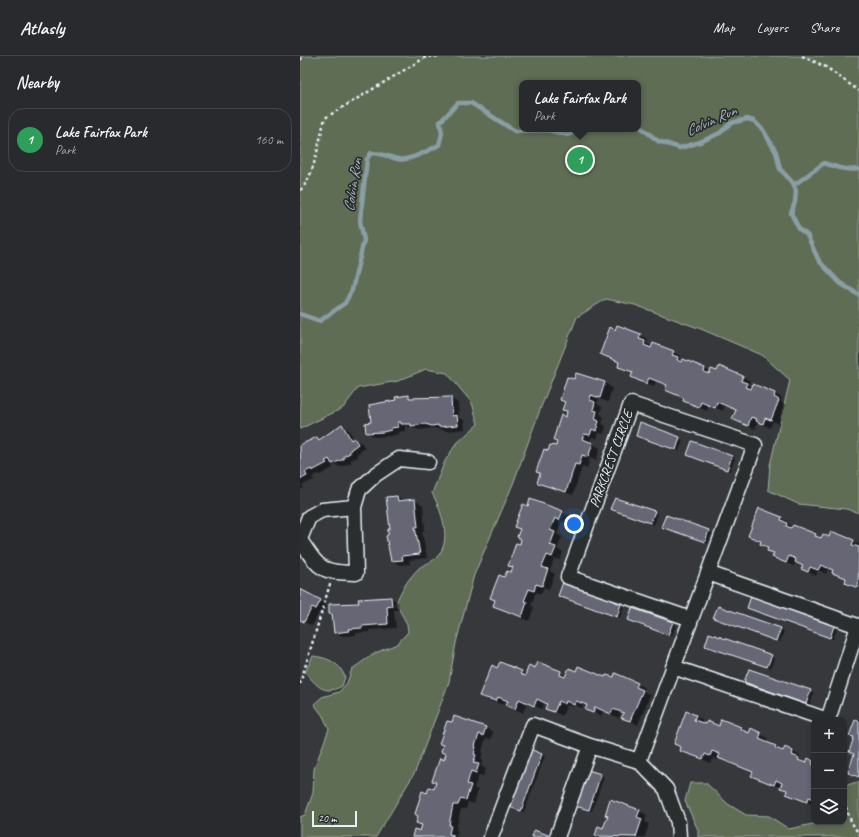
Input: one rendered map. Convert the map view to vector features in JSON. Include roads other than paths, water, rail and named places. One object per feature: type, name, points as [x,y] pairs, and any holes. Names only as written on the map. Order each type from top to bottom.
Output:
[{"type":"street","name":"PARKCREST CIRCLE","points":[[639,761],[755,445],[631,404],[568,577],[691,619]]},
{"type":"street","points":[[354,506],[322,510],[310,517],[300,540],[321,568],[334,572],[356,573],[354,506],[359,490],[375,475],[399,459],[428,462]]},
{"type":"street","points":[[674,667],[828,720],[858,626],[708,573]]},
{"type":"street","points":[[491,837],[533,725],[590,746],[639,761],[666,789],[678,822],[679,837]]},
{"type":"street","points":[[557,837],[590,746]]},
{"type":"waterway","name":"Colvin Run","points":[[300,314],[320,321],[345,303],[352,290],[364,240],[360,221],[367,159],[371,153],[407,159],[439,145],[442,133],[440,122],[458,103],[471,103],[515,131],[519,131]]},
{"type":"waterway","name":"Colvin Run","points":[[641,127],[658,141],[680,148],[700,142],[720,133],[731,123],[747,119],[754,121],[763,130],[776,152],[780,169],[793,183],[796,191],[795,202],[791,213],[799,229],[807,235],[819,261],[840,283],[859,295]]},
{"type":"waterway","name":"Colvin Run","points":[[555,132],[568,135],[575,132]]},
{"type":"waterway","points":[[794,185],[824,163],[845,169],[859,169]]},
{"type":"place","name":"Lake Fairfax Park","points":[[580,160]]}]
